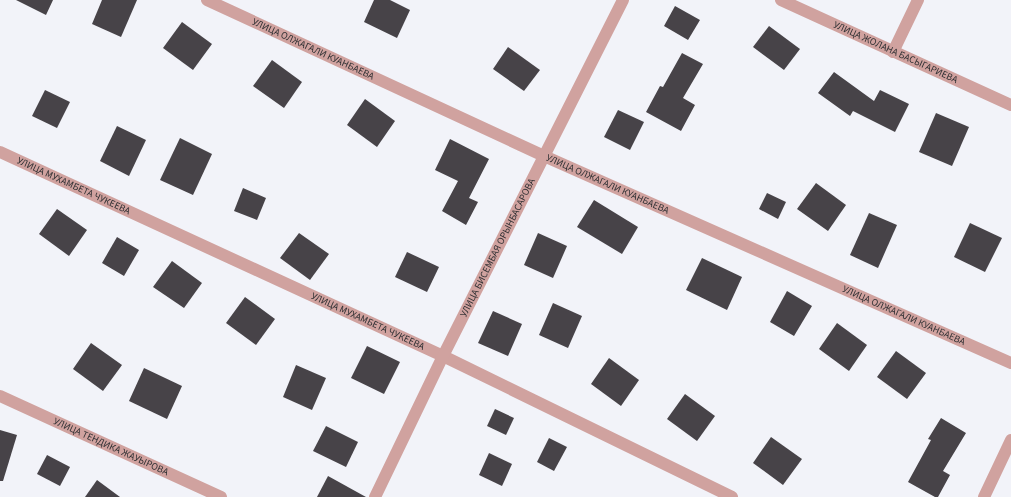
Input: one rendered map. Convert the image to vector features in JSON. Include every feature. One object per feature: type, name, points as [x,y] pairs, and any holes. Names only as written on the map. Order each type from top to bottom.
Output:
[{"type":"street","name":"УЛИЦА ОЛЖАГАЛИ КУАНБАЕВА","points":[[207,0],[544,156],[1011,363]]},
{"type":"street","name":"УЛИЦА БИСЕМБАЯ ОРЫНБАСАРОВА","points":[[375,497],[443,356],[623,0]]},
{"type":"street","name":"УЛИЦА ЖОЛАНА БАСЫГАРИЕВА","points":[[781,0],[1011,105]]},
{"type":"street","points":[[893,52],[918,0]]},
{"type":"street","name":"УЛИЦА МУХАМБЕТА ЧУКЕЕВА","points":[[0,152],[443,356],[732,497]]},
{"type":"street","name":"УЛИЦА ТЕНДИКА ЖАУЫРОВА","points":[[0,396],[221,497]]},
{"type":"street","points":[[984,497],[1011,440]]},
{"type":"building","points":[[16,0],[53,0],[46,15]]},
{"type":"building","points":[[102,0],[137,0],[121,37],[92,24]]},
{"type":"building","points":[[374,0],[390,0],[410,10],[397,38],[364,22]]},
{"type":"building","points":[[675,6],[700,20],[688,40],[664,26]]},
{"type":"building","points":[[182,22],[212,44],[193,70],[163,48]]},
{"type":"building","points":[[769,26],[800,49],[784,70],[753,47]]},
{"type":"building","points":[[508,47],[540,70],[524,91],[493,69]]},
{"type":"building","points":[[682,53],[703,64],[683,98],[695,105],[681,131],[646,112],[660,86],[663,87]]},
{"type":"building","points":[[272,60],[302,82],[284,108],[253,86]]},
{"type":"building","points":[[834,72],[874,101],[880,90],[909,104],[895,132],[853,111],[850,116],[818,93]]},
{"type":"building","points":[[45,90],[70,102],[57,128],[32,116]]},
{"type":"building","points":[[365,99],[395,121],[377,147],[347,125]]},
{"type":"building","points":[[618,110],[644,122],[630,150],[604,137]]},
{"type":"building","points":[[936,113],[969,127],[952,166],[919,152]]},
{"type":"building","points":[[117,126],[146,140],[129,176],[100,161]]},
{"type":"building","points":[[180,138],[212,154],[193,195],[160,180]]},
{"type":"building","points":[[450,139],[489,159],[469,198],[478,202],[466,225],[442,211],[458,181],[435,170]]},
{"type":"building","points":[[816,183],[846,205],[828,231],[797,209]]},
{"type":"building","points":[[243,188],[266,198],[257,220],[234,211]]},
{"type":"building","points":[[767,193],[786,202],[778,219],[759,209]]},
{"type":"building","points":[[594,200],[638,227],[622,254],[577,227]]},
{"type":"building","points":[[57,209],[87,230],[69,256],[39,234]]},
{"type":"building","points":[[869,213],[897,225],[878,268],[850,255]]},
{"type":"building","points":[[970,223],[1002,238],[985,272],[954,257]]},
{"type":"building","points":[[299,233],[329,254],[310,280],[280,258]]},
{"type":"building","points":[[538,233],[567,246],[553,278],[524,265]]},
{"type":"building","points":[[117,237],[139,250],[124,276],[102,263]]},
{"type":"building","points":[[407,252],[439,267],[427,292],[395,277]]},
{"type":"building","points":[[702,258],[742,277],[727,310],[686,290]]},
{"type":"building","points":[[172,261],[202,283],[184,308],[153,287]]},
{"type":"building","points":[[787,291],[812,306],[794,336],[770,322]]},
{"type":"building","points":[[245,297],[275,319],[256,345],[226,323]]},
{"type":"building","points":[[553,303],[582,316],[568,348],[539,335]]},
{"type":"building","points":[[493,311],[522,324],[508,356],[478,343]]},
{"type":"building","points":[[837,323],[867,345],[849,371],[819,349]]},
{"type":"building","points":[[91,343],[122,365],[103,391],[73,369]]},
{"type":"building","points":[[367,346],[400,362],[384,394],[351,378]]},
{"type":"building","points":[[896,351],[926,373],[907,399],[877,377]]},
{"type":"building","points":[[609,358],[639,380],[621,406],[591,384]]},
{"type":"building","points":[[296,365],[326,378],[312,410],[283,397]]},
{"type":"building","points":[[144,368],[182,386],[167,419],[129,401]]},
{"type":"building","points":[[685,394],[715,416],[697,441],[667,419]]},
{"type":"building","points":[[495,409],[514,418],[506,435],[487,426]]},
{"type":"building","points":[[941,418],[966,433],[943,471],[950,475],[938,497],[935,497],[908,482],[931,440],[928,439]]},
{"type":"building","points":[[326,426],[358,442],[346,467],[313,451]]},
{"type":"building","points":[[0,430],[17,435],[3,481],[0,481]]},
{"type":"building","points":[[771,437],[802,459],[783,485],[753,463]]},
{"type":"building","points":[[549,438],[567,447],[554,471],[537,462]]},
{"type":"building","points":[[489,453],[512,464],[502,486],[479,475]]},
{"type":"building","points":[[47,455],[70,467],[60,486],[37,474]]},
{"type":"building","points":[[328,476],[366,497],[317,497]]},
{"type":"building","points":[[97,480],[120,497],[85,497]]}]
